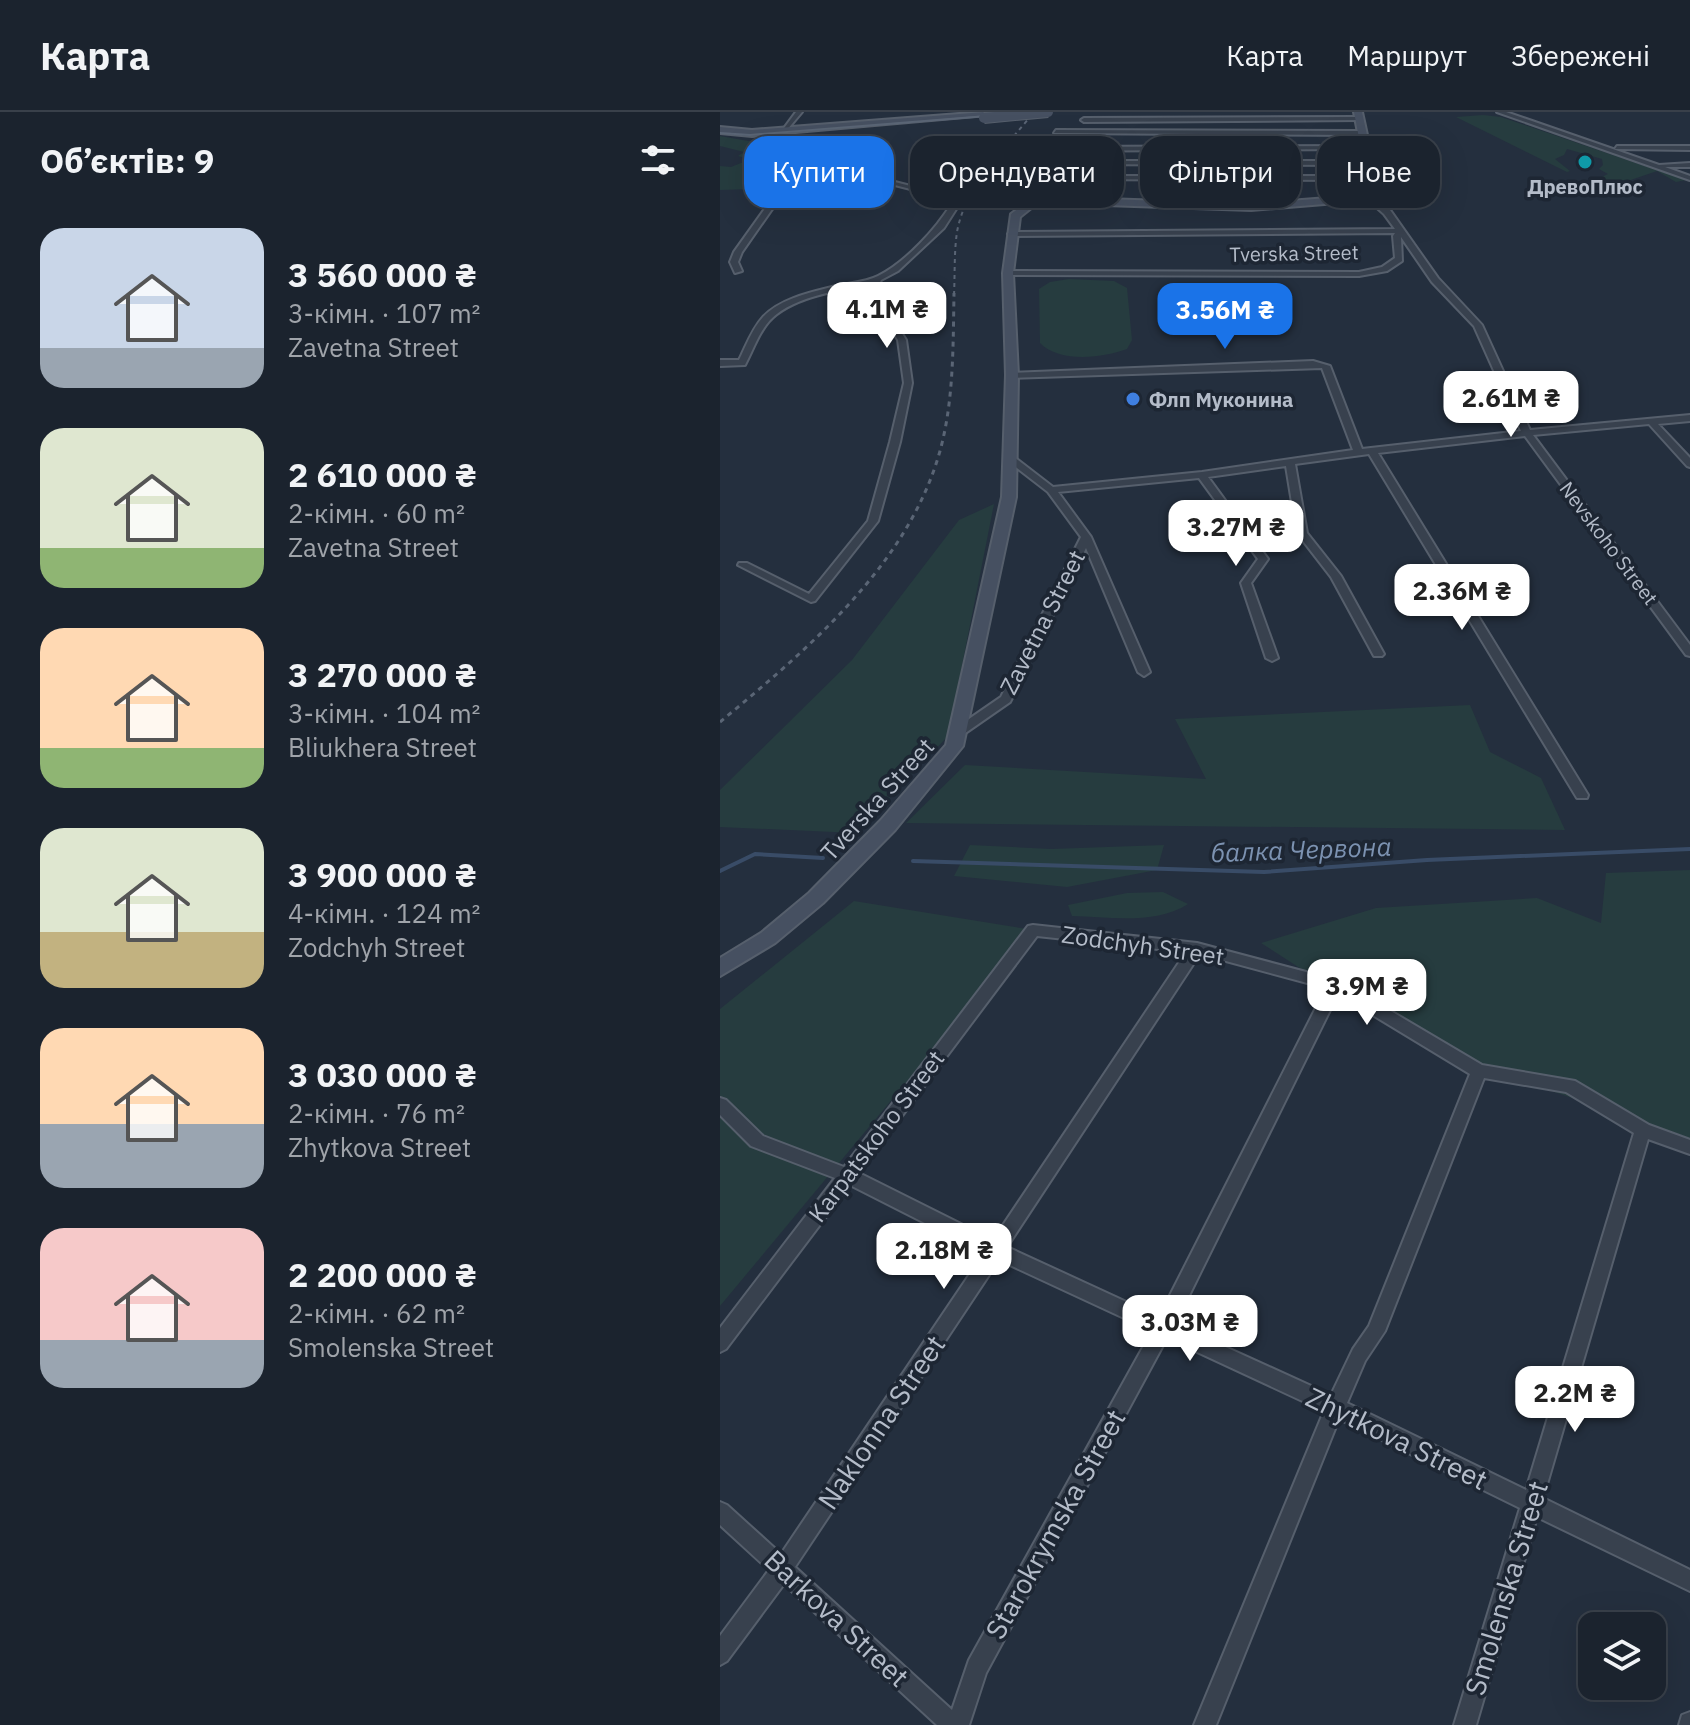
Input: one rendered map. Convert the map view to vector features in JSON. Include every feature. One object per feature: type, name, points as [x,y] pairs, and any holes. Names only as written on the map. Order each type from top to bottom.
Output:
[{"type":"main road","points":[[720,132],[767,133],[1014,112]]},
{"type":"main road","points":[[767,133],[1048,112]]},
{"type":"main road","name":"Tverska Street","points":[[720,968],[768,938],[816,898],[888,825],[954,746],[1009,497],[1012,375],[1008,273],[1015,216],[1022,208],[1047,200],[1251,207],[1317,202]]},
{"type":"street","points":[[784,130],[799,112]]},
{"type":"street","points":[[1500,112],[1690,178]]},
{"type":"street","points":[[1084,120],[1360,128]]},
{"type":"street","points":[[1056,132],[1360,128]]},
{"type":"street","points":[[1124,143],[1360,128]]},
{"type":"street","points":[[1604,148],[1690,148]]},
{"type":"street","points":[[1124,165],[1317,169]]},
{"type":"street","points":[[1654,165],[1690,165]]},
{"type":"street","points":[[1124,176],[1317,171]]},
{"type":"street","points":[[720,363],[742,363],[766,319],[779,310],[810,297],[878,279],[895,269],[941,226],[956,203],[952,198],[894,183]]},
{"type":"street","points":[[738,271],[734,262],[738,252],[769,208]]},
{"type":"street","name":"Nevskoho Street","points":[[1382,208],[1435,280],[1478,325],[1527,433],[1690,653]]},
{"type":"street","name":"Tverska Street","points":[[1012,234],[1401,231]]},
{"type":"street","name":"Tverska Street","points":[[1008,273],[1359,274],[1384,269],[1399,259],[1397,236],[1401,231]]},
{"type":"street","points":[[743,565],[811,599],[873,521],[908,383],[902,340],[874,295],[878,279]]},
{"type":"street","points":[[1012,375],[1326,366],[1358,452]]},
{"type":"street","points":[[1051,490],[1202,475],[1358,452],[1690,418]]},
{"type":"street","points":[[1652,422],[1690,464]]},
{"type":"street","points":[[1372,451],[1582,795]]},
{"type":"street","points":[[1011,459],[1051,490],[1086,537],[1144,672]]},
{"type":"street","points":[[1290,462],[1302,533],[1336,576],[1378,654]]},
{"type":"street","points":[[1202,475],[1263,559],[1246,583],[1272,658]]},
{"type":"street","name":"Zavetna Street","points":[[957,733],[1006,699],[1086,537]]},
{"type":"street","name":"Zodchyh Street","points":[[1033,930],[1197,948],[1335,985],[1479,1071],[1569,1086],[1643,1130],[1690,1147]]},
{"type":"street","name":"Karpatskoho Street","points":[[720,1343],[1033,930]]},
{"type":"street","name":"Naklonna Street","points":[[720,1654],[783,1568],[1197,948]]},
{"type":"street","name":"Starokrymska Street","points":[[955,1725],[977,1668],[1163,1328],[1335,985]]},
{"type":"street","points":[[1205,1725],[1335,1407],[1359,1355],[1376,1331],[1479,1071]]},
{"type":"street","name":"Zhytkova Street","points":[[720,1105],[757,1141],[847,1175],[996,1250],[1335,1407],[1690,1581]]},
{"type":"street","name":"Smolenska Street","points":[[1465,1725],[1643,1130]]},
{"type":"street","name":"Barkova Street","points":[[720,1512],[955,1725]]},
{"type":"green space","points":[[1456,117],[1501,117],[1686,180],[1676,182],[1657,171],[1610,187],[1593,181],[1608,174],[1599,169],[1603,165],[1602,159],[1567,149],[1564,155],[1555,159],[1570,171],[1567,172]]},
{"type":"green space","points":[[720,136],[744,140],[744,152],[720,146]]},
{"type":"green space","points":[[744,162],[744,189],[720,190],[720,166],[731,167]]},
{"type":"green space","points":[[1069,279],[1114,281],[1127,288],[1132,340],[1127,349],[1082,357],[1058,354],[1040,343],[1039,289],[1050,282]]},
{"type":"green space","points":[[994,504],[948,736],[856,833],[720,827],[720,790],[852,660],[959,520]]},
{"type":"green space","points":[[1470,705],[1490,752],[1541,778],[1565,830],[906,823],[965,765],[1206,779],[1175,719]]},
{"type":"green space","points":[[970,845],[1051,849],[1164,845],[1157,870],[1067,887],[954,876]]},
{"type":"green space","points":[[1690,870],[1690,1138],[1422,1047],[1261,943],[1376,908],[1537,898],[1601,923],[1606,873]]},
{"type":"green space","points":[[1163,892],[1188,904],[1162,915],[1132,918],[1072,916],[1068,905],[1127,893]]},
{"type":"green space","points":[[854,901],[1033,930],[720,1306],[720,1009]]},
{"type":"waterway","name":"балка Червона","points":[[913,861],[1264,872],[1427,860],[1690,849]]},
{"type":"waterway","name":"балка Червона","points":[[720,871],[755,854],[823,858]]},
{"type":"tram line","points":[[720,133],[750,135],[1037,112]]},
{"type":"railway","points":[[954,295],[957,232],[961,215],[977,183],[1034,112]]},
{"type":"railway","points":[[720,722],[787,665],[851,602],[880,568],[904,531],[925,492],[945,432],[952,372],[954,293]]},
{"type":"place","name":"ДревоПлюс","points":[[1585,162]]},
{"type":"place","name":"Флп Муконина","points":[[1133,399]]}]
